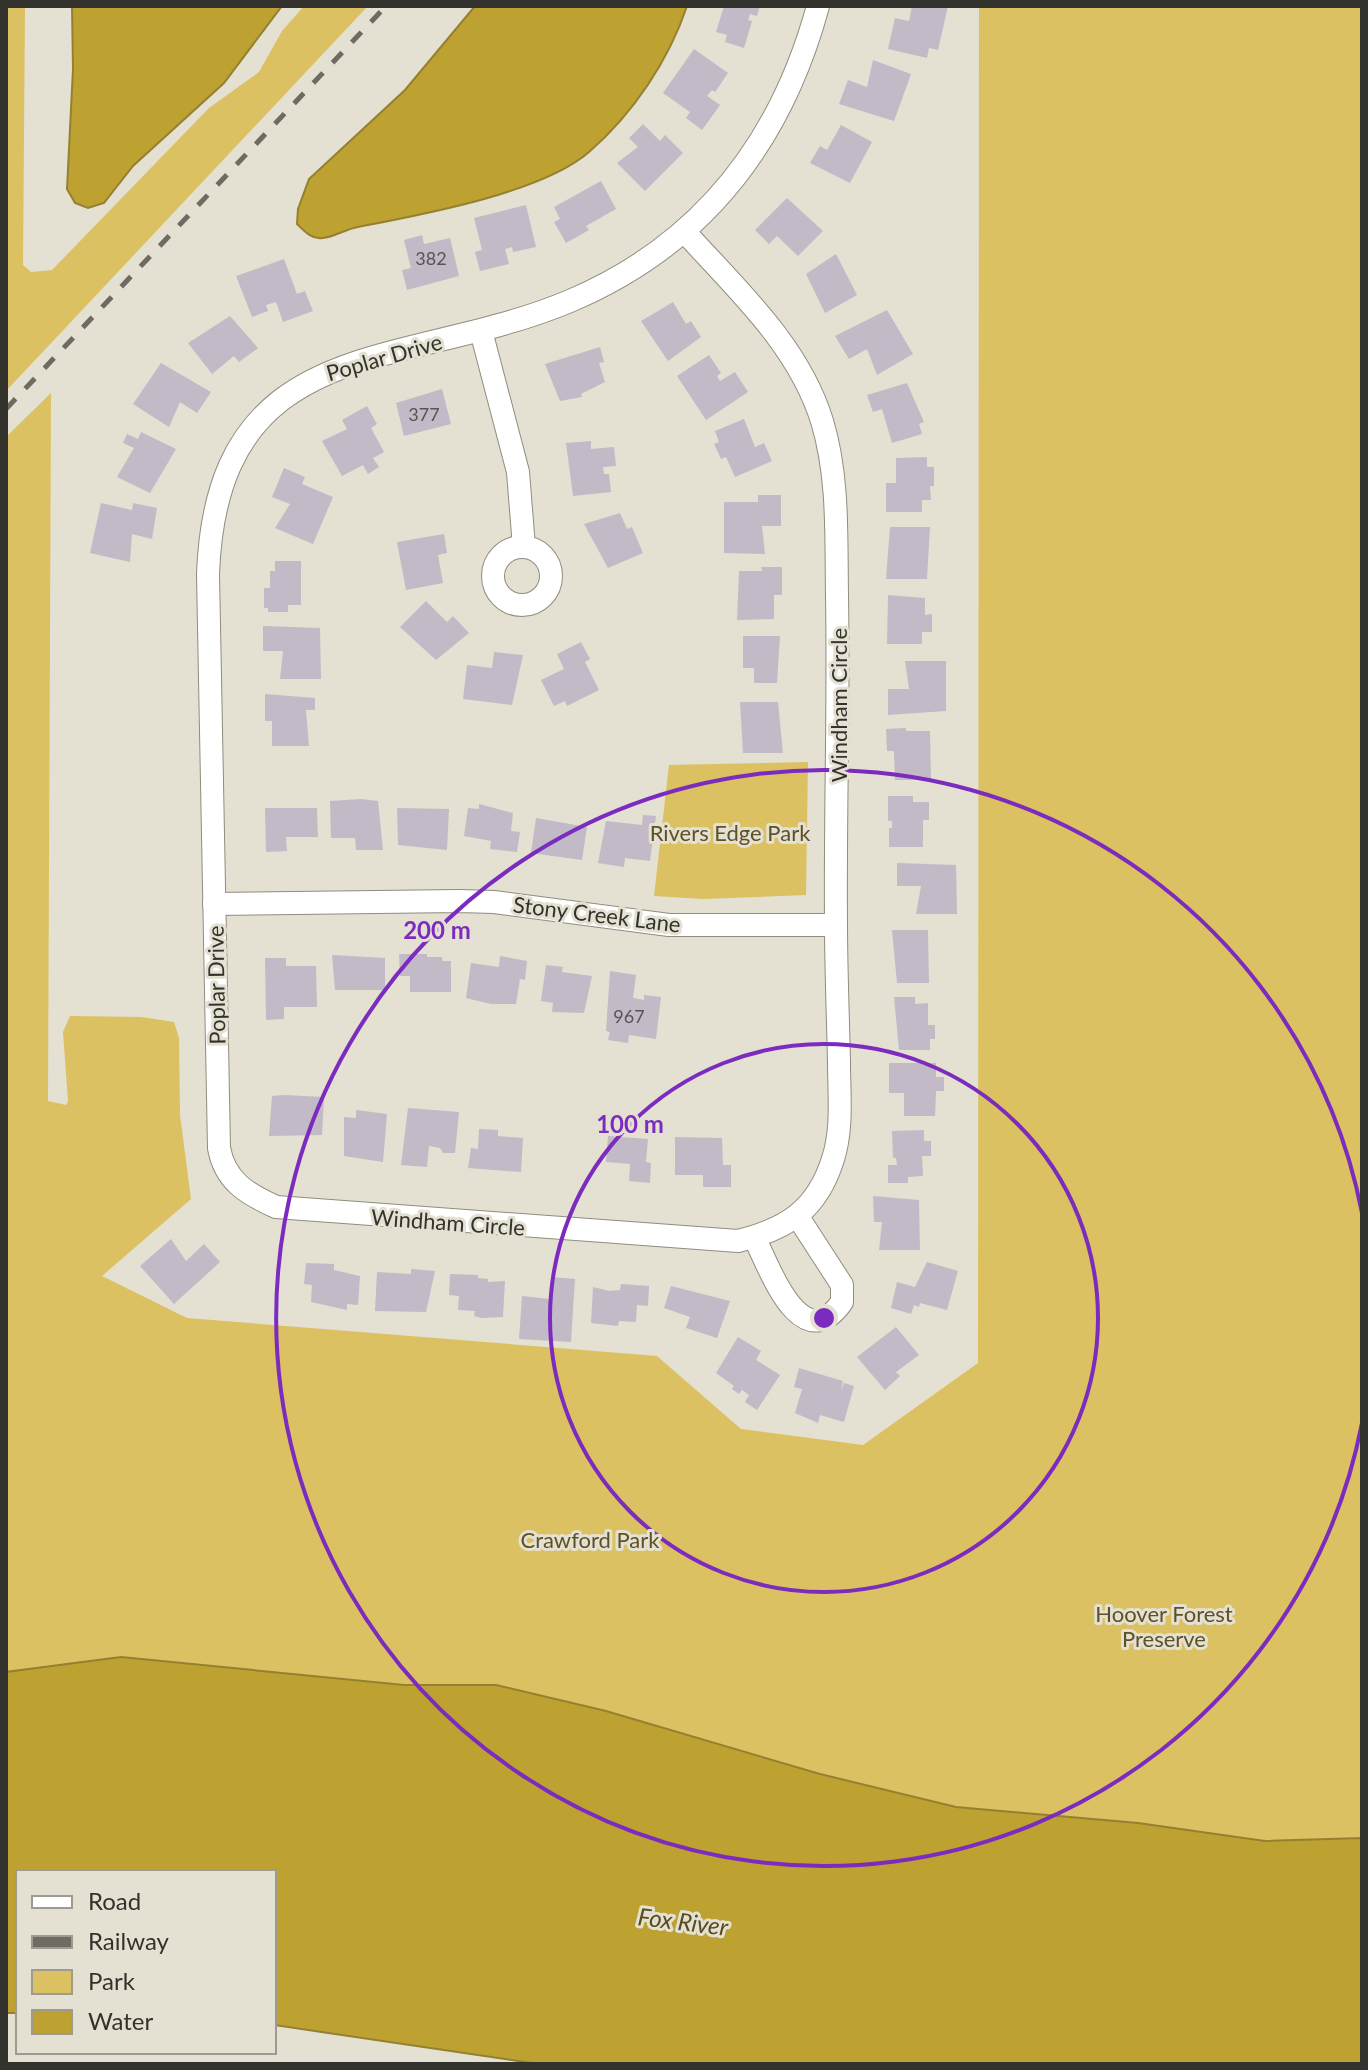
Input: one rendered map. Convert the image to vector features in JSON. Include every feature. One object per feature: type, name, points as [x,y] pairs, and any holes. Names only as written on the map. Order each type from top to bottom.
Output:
[{"type":"street","name":"Poplar Drive","points":[[219,1148],[208,574],[214,509],[223,480],[241,444],[261,416],[310,380],[358,360],[538,314],[598,288],[684,231],[735,180],[772,124],[801,62],[818,6]]},
{"type":"street","name":"Windham Circle","points":[[219,1148],[226,1173],[237,1185],[254,1197],[293,1211],[711,1241],[754,1237],[785,1226],[798,1217],[824,1179],[838,1134],[836,925],[839,673],[836,496],[821,420],[774,329],[684,231]]},
{"type":"street","points":[[481,331],[518,472],[524,547]]},
{"type":"street","name":"Stony Creek Lane","points":[[214,904],[494,902],[669,925],[836,925]]},
{"type":"street","points":[[754,1237],[793,1312],[810,1320],[829,1315],[842,1302],[842,1285],[798,1217]]},
{"type":"green space","points":[[6,6],[25,6],[23,265],[31,272],[52,270],[209,108],[259,72],[282,31],[304,6],[368,6],[6,391]]},
{"type":"green space","name":"Hoover Forest Preserve","points":[[979,6],[1362,6],[1362,1838],[1265,1841],[1138,1823],[956,1807],[820,1774],[496,1685],[404,1685],[121,1657],[6,1672],[6,437],[51,393],[48,1101],[66,1105],[68,1101],[63,1032],[70,1016],[141,1017],[174,1022],[179,1038],[180,1115],[191,1199],[102,1276],[187,1318],[657,1356],[741,1429],[863,1445],[978,1363]]},
{"type":"green space","name":"Rivers Edge Park","points":[[808,762],[806,895],[703,899],[654,896],[669,765]]},
{"type":"water","points":[[72,6],[282,6],[224,83],[133,166],[104,203],[88,208],[75,203],[67,189],[73,69]]},
{"type":"water","points":[[475,6],[687,6],[660,66],[635,103],[605,137],[568,167],[512,191],[479,200],[327,237],[315,238],[308,234],[297,224],[298,209],[309,179],[405,90]]},
{"type":"water","name":"Fox River","points":[[121,1657],[404,1685],[496,1685],[606,1711],[820,1774],[956,1807],[1138,1823],[1265,1841],[1362,1838],[1362,2064],[538,2064],[276,2025],[276,1870],[16,1870],[16,2013],[6,2013],[6,1672]]},
{"type":"building","points":[[724,6],[760,6],[757,16],[750,14],[748,20],[752,21],[744,48],[725,42],[727,35],[716,32]]},
{"type":"building","points":[[912,6],[948,6],[938,50],[929,48],[927,58],[888,49],[895,18],[909,21]]},
{"type":"building","points":[[694,49],[728,73],[715,92],[712,90],[707,96],[720,105],[702,130],[686,118],[690,112],[663,93]]},
{"type":"building","points":[[873,60],[911,74],[894,121],[839,104],[848,80],[867,87]]},
{"type":"building","points":[[643,124],[660,141],[665,135],[683,153],[645,191],[617,163],[638,147],[629,138]]},
{"type":"building","points":[[841,125],[872,142],[850,183],[810,163],[820,146],[827,150]]},
{"type":"building","points":[[601,181],[616,209],[586,226],[589,230],[566,243],[554,222],[560,219],[554,207]]},
{"type":"building","points":[[787,198],[823,231],[798,256],[777,236],[769,244],[755,230]]},
{"type":"building","points":[[526,205],[536,247],[513,252],[512,247],[505,249],[509,264],[480,271],[475,252],[482,250],[474,218]]},
{"type":"building","points":[[422,235],[424,244],[450,238],[459,276],[407,290],[402,270],[411,268],[404,240]]},
{"type":"building","points":[[836,254],[857,295],[825,313],[806,274]]},
{"type":"building","points":[[284,259],[297,294],[305,291],[313,311],[283,322],[276,302],[266,305],[268,311],[252,317],[236,276]]},
{"type":"building","points":[[673,302],[686,324],[691,321],[701,337],[668,361],[641,321]]},
{"type":"building","points":[[887,310],[913,354],[877,375],[867,349],[849,359],[835,336]]},
{"type":"building","points":[[230,316],[258,348],[239,362],[234,356],[212,374],[188,343]]},
{"type":"building","points":[[600,347],[604,362],[599,363],[605,382],[581,394],[582,397],[560,401],[545,364]]},
{"type":"building","points":[[709,355],[721,373],[717,376],[720,381],[735,372],[748,392],[706,420],[677,376]]},
{"type":"building","points":[[161,363],[211,392],[197,413],[180,402],[169,427],[133,404]]},
{"type":"building","points":[[907,383],[924,422],[919,424],[922,434],[892,443],[882,409],[873,412],[867,395]]},
{"type":"building","points":[[442,389],[451,424],[404,436],[396,403]]},
{"type":"building","points":[[367,406],[377,424],[371,428],[384,452],[373,458],[379,467],[368,474],[363,465],[342,476],[322,441],[347,429],[342,420]]},
{"type":"building","points":[[744,419],[755,447],[764,443],[772,461],[735,477],[726,457],[721,459],[714,444],[719,442],[715,431]]},
{"type":"building","points":[[141,432],[176,449],[150,493],[117,477],[134,448],[123,443],[127,434],[138,439]]},
{"type":"building","points":[[591,441],[591,449],[614,447],[616,466],[603,467],[604,474],[609,474],[611,492],[573,496],[566,443]]},
{"type":"building","points":[[927,457],[927,467],[934,467],[931,500],[922,500],[922,512],[886,512],[886,483],[896,483],[896,458]]},
{"type":"building","points":[[284,468],[305,477],[302,484],[333,497],[313,544],[275,528],[290,504],[272,497]]},
{"type":"building","points":[[758,495],[781,495],[781,526],[762,526],[765,554],[724,553],[724,502],[758,502]]},
{"type":"building","points":[[101,503],[132,510],[133,503],[157,508],[152,539],[132,534],[130,562],[90,553]]},
{"type":"building","points":[[620,513],[627,529],[632,527],[643,553],[608,568],[584,524]]},
{"type":"building","points":[[890,527],[930,527],[927,579],[886,579]]},
{"type":"building","points":[[444,534],[447,553],[438,555],[443,583],[406,590],[397,542]]},
{"type":"building","points":[[275,561],[301,561],[301,605],[288,605],[288,612],[268,612],[268,608],[264,608],[264,588],[270,588],[270,571],[275,571]]},
{"type":"building","points":[[761,567],[782,567],[782,595],[774,595],[774,619],[737,620],[739,571],[762,571]]},
{"type":"building","points":[[888,595],[925,598],[925,615],[932,614],[932,632],[922,632],[922,644],[887,644]]},
{"type":"building","points":[[426,601],[447,622],[453,616],[469,633],[436,660],[400,627]]},
{"type":"building","points":[[263,626],[320,628],[321,679],[280,679],[283,651],[263,651]]},
{"type":"building","points":[[743,636],[780,636],[777,683],[754,683],[754,668],[743,668]]},
{"type":"building","points":[[581,642],[590,659],[585,662],[599,690],[567,706],[565,701],[554,706],[541,680],[564,669],[557,654]]},
{"type":"building","points":[[494,652],[523,655],[512,705],[463,699],[467,665],[492,668]]},
{"type":"building","points":[[905,661],[946,661],[946,711],[888,715],[888,689],[909,689]]},
{"type":"building","points":[[265,694],[315,698],[315,710],[306,710],[309,746],[272,746],[272,721],[265,721]]},
{"type":"building","points":[[740,702],[778,702],[783,753],[743,753]]},
{"type":"building","points":[[906,728],[906,731],[930,731],[931,780],[895,780],[894,751],[887,751],[886,729]]},
{"type":"building","points":[[888,796],[913,796],[913,802],[929,802],[929,820],[923,820],[923,847],[889,847],[892,821],[888,821]]},
{"type":"building","points":[[330,801],[378,801],[383,850],[356,850],[355,838],[331,838]]},
{"type":"building","points":[[479,804],[513,813],[511,831],[520,832],[517,852],[490,849],[491,841],[464,836],[468,808],[479,809]]},
{"type":"building","points":[[265,808],[317,808],[318,837],[286,837],[287,851],[266,852]]},
{"type":"building","points":[[397,808],[449,809],[447,850],[398,845]]},
{"type":"building","points":[[643,815],[656,816],[650,861],[625,858],[624,867],[598,863],[606,821],[642,825]]},
{"type":"building","points":[[536,818],[587,827],[582,860],[531,853]]},
{"type":"building","points":[[897,863],[956,865],[957,914],[916,914],[921,886],[897,886]]},
{"type":"building","points":[[892,930],[928,930],[929,983],[897,983]]},
{"type":"building","points":[[399,954],[427,954],[427,957],[442,957],[442,961],[451,961],[451,992],[410,992],[410,976],[400,976]]},
{"type":"building","points":[[332,955],[385,958],[385,990],[335,990]]},
{"type":"building","points":[[500,956],[527,961],[525,980],[520,979],[516,1004],[491,1004],[466,998],[471,963],[499,967]]},
{"type":"building","points":[[265,958],[286,958],[286,966],[316,966],[317,1007],[284,1007],[284,1019],[266,1020]]},
{"type":"building","points":[[546,965],[563,967],[562,972],[592,976],[584,1013],[552,1012],[553,1003],[541,1001]]},
{"type":"building","points":[[610,971],[636,975],[633,998],[644,1000],[644,995],[661,997],[656,1039],[629,1035],[628,1043],[608,1040]]},
{"type":"building","points":[[894,997],[915,997],[915,1004],[928,1003],[928,1025],[935,1025],[935,1039],[930,1039],[930,1050],[899,1050]]},
{"type":"building","points":[[889,1063],[936,1063],[936,1077],[944,1077],[944,1091],[936,1091],[935,1116],[904,1116],[904,1093],[889,1093]]},
{"type":"building","points":[[272,1096],[324,1097],[322,1135],[269,1136]]},
{"type":"building","points":[[408,1108],[459,1112],[455,1153],[443,1153],[440,1148],[429,1146],[427,1167],[401,1165]]},
{"type":"building","points":[[356,1110],[387,1114],[383,1162],[344,1156],[344,1117],[356,1118]]},
{"type":"building","points":[[479,1129],[498,1130],[498,1136],[523,1138],[521,1172],[468,1168],[471,1148],[478,1149]]},
{"type":"building","points":[[924,1130],[924,1141],[931,1141],[931,1156],[922,1156],[923,1176],[908,1177],[908,1183],[888,1183],[888,1165],[897,1165],[896,1158],[893,1158],[892,1131]]},
{"type":"building","points":[[608,1136],[648,1139],[646,1162],[651,1163],[650,1183],[629,1181],[630,1164],[606,1162]]},
{"type":"building","points":[[675,1137],[722,1138],[723,1165],[731,1165],[731,1187],[703,1187],[703,1175],[675,1175]]},
{"type":"building","points":[[873,1196],[919,1200],[920,1250],[879,1250],[882,1222],[874,1222]]},
{"type":"building","points":[[171,1239],[186,1261],[204,1244],[220,1262],[174,1304],[140,1266]]},
{"type":"building","points":[[927,1262],[958,1271],[947,1310],[920,1303],[919,1307],[914,1305],[911,1314],[891,1308],[897,1282],[915,1287]]},
{"type":"building","points":[[306,1263],[334,1264],[334,1270],[360,1276],[358,1305],[347,1304],[347,1310],[311,1302],[312,1285],[304,1284]]},
{"type":"building","points":[[411,1269],[435,1271],[426,1312],[375,1311],[377,1272],[411,1274]]},
{"type":"building","points":[[450,1274],[478,1275],[478,1278],[488,1279],[488,1282],[505,1281],[503,1317],[481,1318],[474,1316],[475,1311],[458,1310],[459,1296],[449,1295]]},
{"type":"building","points":[[552,1277],[575,1279],[571,1342],[519,1339],[522,1296],[550,1299]]},
{"type":"building","points":[[621,1284],[649,1286],[648,1306],[637,1305],[636,1322],[619,1321],[618,1326],[591,1323],[593,1287],[620,1290]]},
{"type":"building","points":[[671,1286],[730,1301],[717,1338],[686,1328],[690,1317],[664,1308]]},
{"type":"building","points":[[896,1327],[919,1355],[896,1372],[900,1376],[885,1390],[857,1357]]},
{"type":"building","points":[[738,1337],[761,1351],[756,1360],[780,1375],[757,1410],[745,1402],[749,1395],[742,1390],[739,1394],[732,1389],[734,1386],[716,1373]]},
{"type":"building","points":[[799,1368],[843,1381],[841,1391],[844,1383],[854,1386],[844,1422],[820,1415],[818,1423],[795,1413],[802,1389],[794,1387]]},
{"type":"railway","points":[[6,409],[386,6]]},
{"type":"park label","name":"Crawford Park","points":[[590,1539]]}]
